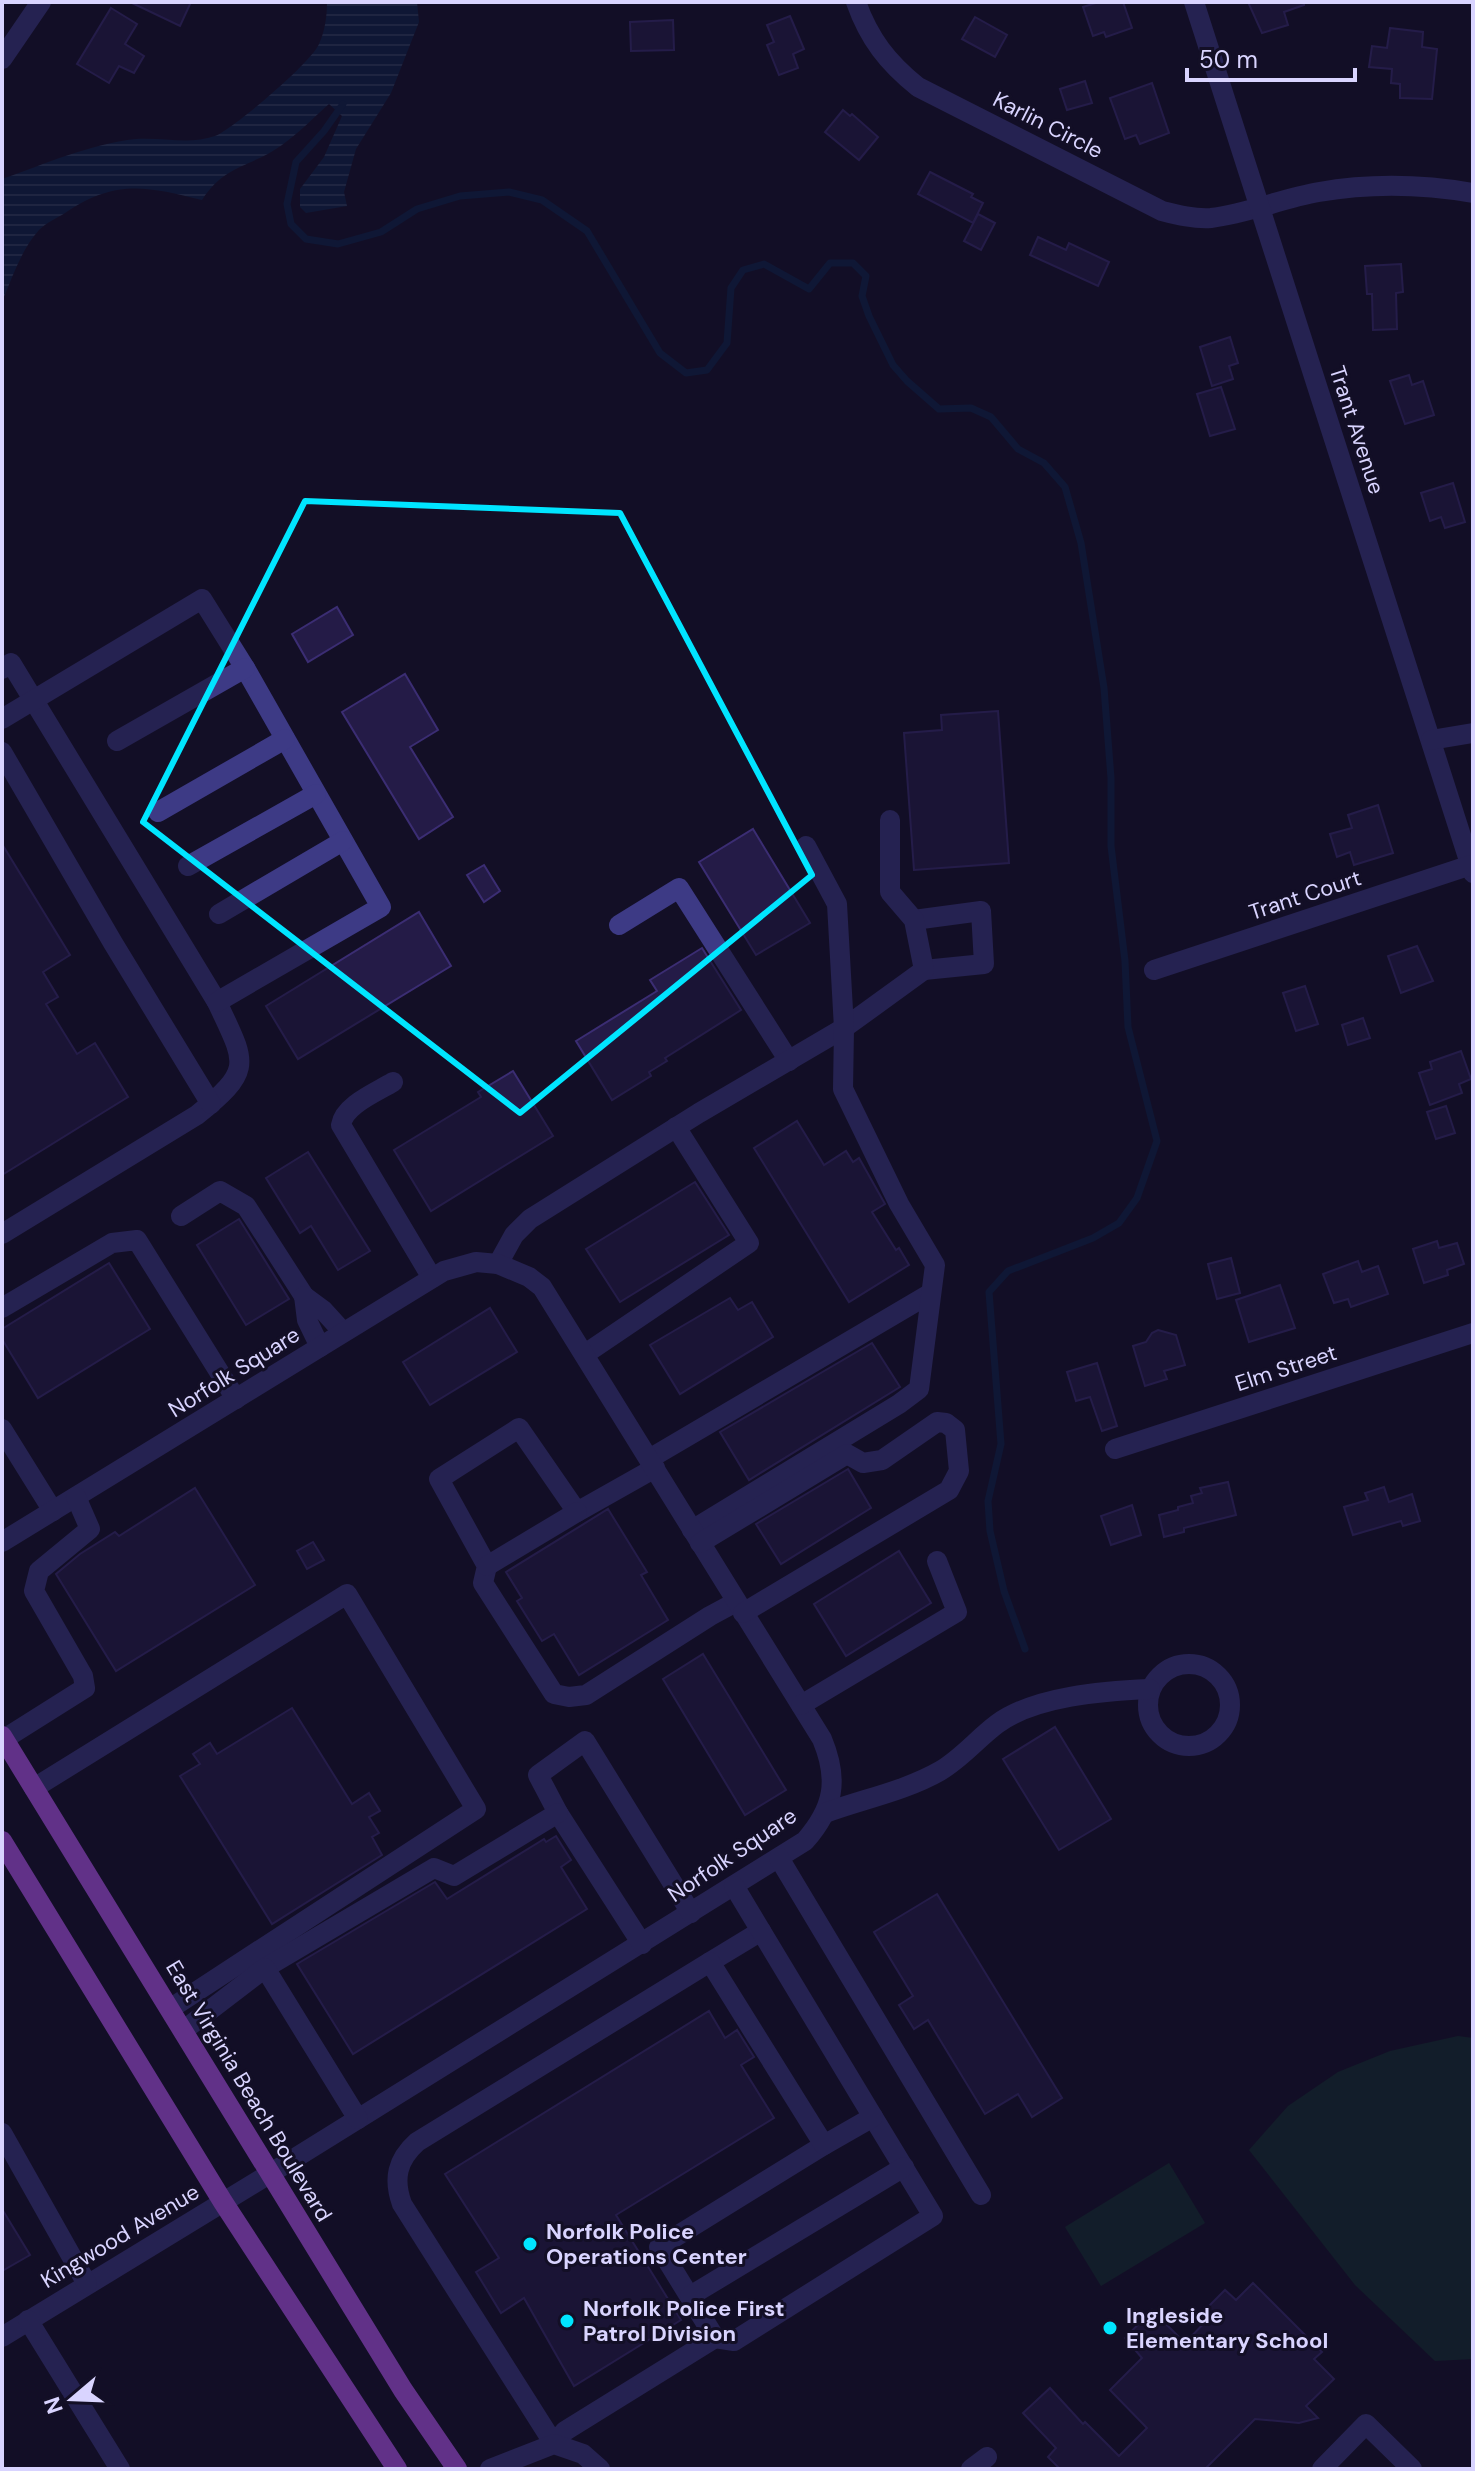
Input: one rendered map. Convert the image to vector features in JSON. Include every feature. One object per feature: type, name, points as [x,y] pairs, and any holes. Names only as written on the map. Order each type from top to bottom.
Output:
[{"type":"main road","name":"East Virginia Beach Boulevard","points":[[3,1738],[403,2390],[457,2469]]},
{"type":"main road","points":[[2,1841],[223,2202],[397,2469]]},
{"type":"street","points":[[2,59],[41,2]]},
{"type":"street","name":"Karlin Circle","points":[[856,2],[877,48],[896,70],[918,87],[1162,211],[1186,217],[1211,218],[1351,187],[1397,184],[1473,193]]},
{"type":"street","name":"Trant Avenue","points":[[1194,2],[1472,869]]},
{"type":"street","points":[[2,719],[202,599],[245,668],[381,907],[217,1002]]},
{"type":"street","points":[[2,669],[11,663],[217,1002],[240,1051],[235,1079],[226,1092],[211,1104],[2,1234]]},
{"type":"street","points":[[117,741],[245,668]]},
{"type":"street","points":[[1431,740],[1473,733]]},
{"type":"street","points":[[158,812],[285,739]]},
{"type":"street","points":[[2,752],[211,1104]]},
{"type":"street","points":[[188,866],[316,794]]},
{"type":"street","points":[[890,820],[890,892],[914,920],[924,970]]},
{"type":"street","points":[[219,914],[343,841]]},
{"type":"street","points":[[696,1537],[919,1389],[935,1265],[899,1204],[843,1089],[844,1028],[837,904],[806,846]]},
{"type":"street","name":"Trant Court","points":[[1154,970],[1472,869]]},
{"type":"street","points":[[619,925],[679,888],[789,1061]]},
{"type":"street","points":[[498,1264],[514,1235],[530,1219],[676,1127],[844,1028],[924,970],[984,964],[981,911],[914,920]]},
{"type":"street","points":[[393,1082],[351,1109],[342,1117],[341,1125],[432,1278]]},
{"type":"street","points":[[585,1354],[749,1243],[676,1127]]},
{"type":"street","points":[[181,1216],[220,1191],[246,1206],[304,1296],[323,1310],[343,1332]]},
{"type":"street","points":[[2,1308],[112,1243],[137,1240],[236,1399]]},
{"type":"street","name":"Norfolk Square","points":[[2,1542],[432,1278],[456,1266],[476,1262],[498,1264],[529,1277],[542,1287],[822,1739],[830,1758],[832,1791],[825,1813],[805,1841],[223,2202]]},
{"type":"street","points":[[487,1566],[931,1293]]},
{"type":"street","points":[[304,1296],[307,1320],[320,1347]]},
{"type":"street","name":"Elm Street","points":[[1115,1449],[1473,1333]]},
{"type":"street","points":[[577,1512],[519,1428],[439,1479],[487,1566],[483,1583],[554,1694],[569,1697],[586,1695],[710,1616],[740,1608],[949,1490],[959,1471],[955,1430],[946,1423],[937,1422],[882,1460],[863,1463],[847,1454],[696,1537]]},
{"type":"street","points":[[2,1429],[53,1511]]},
{"type":"street","points":[[3,1738],[85,1688],[83,1676],[34,1591],[39,1571],[90,1529],[76,1497]]},
{"type":"street","points":[[801,1705],[957,1612],[937,1561]]},
{"type":"street","points":[[34,1788],[347,1594],[476,1809],[171,2008]]},
{"type":"street","points":[[825,1813],[913,1784],[940,1771],[997,1724],[1018,1712],[1095,1693],[1150,1689],[1161,1674],[1190,1663],[1212,1671],[1222,1682],[1229,1695],[1227,1721],[1220,1733],[1208,1742],[1194,1747],[1180,1746],[1166,1740],[1156,1730],[1148,1706],[1150,1689]]},
{"type":"street","points":[[642,1944],[558,1813],[538,1775],[585,1741],[691,1913]]},
{"type":"street","points":[[184,2030],[265,1968],[434,1868],[454,1876],[558,1813]]},
{"type":"street","points":[[779,1858],[981,2195]]},
{"type":"street","points":[[490,2469],[554,2444],[565,2431],[715,2338],[734,2341],[933,2216],[734,1886]]},
{"type":"street","points":[[600,2469],[583,2454],[554,2444],[402,2204],[397,2182],[398,2167],[404,2153],[417,2142],[761,1931]]},
{"type":"street","points":[[710,1962],[824,2145]]},
{"type":"street","points":[[265,1968],[358,2119]]},
{"type":"street","points":[[715,2338],[659,2247],[873,2117]]},
{"type":"street","points":[[2,2133],[87,2284]]},
{"type":"street","points":[[690,2296],[904,2167]]},
{"type":"street","name":"Kingwood Avenue","points":[[2,2337],[223,2202]]},
{"type":"street","points":[[28,2320],[120,2469]]},
{"type":"street","points":[[1322,2469],[1366,2424],[1412,2469]]},
{"type":"highlighted area","points":[[305,501],[620,513],[812,875],[520,1113],[143,822]]},
{"type":"green space","points":[[1458,2036],[1473,2038],[1473,2359],[1435,2361],[1355,2285],[1249,2150],[1288,2106],[1338,2072],[1390,2051]]},
{"type":"green space","points":[[1169,2163],[1205,2223],[1101,2286],[1065,2227]]},
{"type":"water","points":[[327,2],[417,2],[419,22],[391,93],[356,149],[344,192],[347,206],[306,213],[300,207],[300,189],[324,157],[342,116],[329,104],[282,145],[220,179],[202,200],[164,191],[131,188],[83,202],[39,230],[27,246],[2,302],[2,179],[102,145],[136,139],[196,140],[215,136],[271,94],[313,53],[323,34]]},
{"type":"building","points":[[130,2],[191,2],[180,26]]},
{"type":"building","points":[[1099,2],[1123,2],[1132,28],[1106,37],[1104,32],[1093,36],[1083,7]]},
{"type":"building","points":[[1248,2],[1304,2],[1304,5],[1284,12],[1288,25],[1262,33]]},
{"type":"building","points":[[111,8],[137,24],[125,44],[144,56],[134,73],[119,66],[109,83],[77,64]]},
{"type":"building","points":[[790,16],[804,49],[793,54],[798,68],[779,75],[767,45],[774,42],[767,25]]},
{"type":"building","points":[[975,17],[1007,35],[995,57],[962,39]]},
{"type":"building","points":[[673,20],[674,50],[631,51],[630,22]]},
{"type":"building","points":[[1390,28],[1423,32],[1422,47],[1437,49],[1432,99],[1400,98],[1400,84],[1391,83],[1392,69],[1369,67],[1372,46],[1387,48]]},
{"type":"building","points":[[1085,81],[1092,103],[1067,110],[1060,89]]},
{"type":"building","points":[[1152,83],[1169,133],[1140,144],[1136,135],[1125,139],[1110,98]]},
{"type":"building","points":[[843,110],[878,137],[859,160],[825,132]]},
{"type":"building","points":[[930,172],[973,194],[971,197],[983,203],[973,223],[918,194]]},
{"type":"building","points":[[978,214],[995,223],[981,250],[964,241]]},
{"type":"building","points":[[1038,237],[1066,250],[1069,243],[1109,262],[1098,286],[1030,255]]},
{"type":"building","points":[[1401,264],[1403,292],[1396,293],[1397,329],[1373,330],[1372,294],[1367,294],[1365,266]]},
{"type":"building","points":[[1230,337],[1238,363],[1229,366],[1233,379],[1212,386],[1200,347]]},
{"type":"building","points":[[1409,375],[1412,385],[1423,381],[1434,415],[1405,424],[1390,381]]},
{"type":"building","points":[[1221,387],[1235,429],[1210,436],[1197,394]]},
{"type":"building","points":[[1453,483],[1465,522],[1445,528],[1441,517],[1430,521],[1421,493]]},
{"type":"building","points":[[337,607],[353,635],[308,662],[292,634]]},
{"type":"building","points":[[405,674],[438,730],[410,747],[453,817],[419,839],[342,712]]},
{"type":"building","points":[[998,711],[1009,863],[914,870],[904,733],[942,730],[941,715]]},
{"type":"building","points":[[1378,805],[1393,853],[1354,865],[1350,852],[1337,857],[1330,834],[1352,828],[1348,815]]},
{"type":"building","points":[[753,829],[810,923],[756,955],[699,862]]},
{"type":"building","points":[[2,844],[70,955],[43,972],[58,997],[46,1004],[77,1054],[95,1043],[128,1097],[2,1175]]},
{"type":"building","points":[[484,865],[500,891],[484,902],[467,875]]},
{"type":"building","points":[[419,912],[451,966],[298,1059],[266,1006]]},
{"type":"building","points":[[1417,946],[1433,981],[1401,993],[1388,956]]},
{"type":"building","points":[[702,948],[741,1010],[665,1058],[667,1061],[649,1072],[651,1076],[612,1100],[576,1041],[657,991],[650,980]]},
{"type":"building","points":[[1305,986],[1318,1024],[1296,1031],[1283,993]]},
{"type":"building","points":[[1363,1018],[1370,1038],[1348,1045],[1342,1025]]},
{"type":"building","points":[[1461,1051],[1471,1079],[1459,1084],[1462,1093],[1430,1105],[1419,1073],[1432,1069],[1430,1062]]},
{"type":"building","points":[[513,1071],[553,1136],[431,1211],[394,1150],[481,1097],[478,1092]]},
{"type":"building","points":[[1446,1106],[1455,1133],[1436,1139],[1427,1112]]},
{"type":"building","points":[[797,1121],[824,1165],[846,1151],[853,1162],[859,1158],[885,1204],[872,1212],[909,1265],[849,1302],[754,1148]]},
{"type":"building","points":[[308,1152],[370,1251],[338,1270],[311,1226],[300,1233],[266,1178]]},
{"type":"building","points":[[695,1182],[729,1235],[620,1302],[586,1249]]},
{"type":"building","points":[[239,1219],[289,1299],[246,1325],[197,1245]]},
{"type":"building","points":[[1437,1241],[1439,1248],[1457,1243],[1464,1264],[1447,1270],[1448,1275],[1424,1283],[1413,1249]]},
{"type":"building","points":[[1231,1258],[1240,1293],[1217,1299],[1208,1264]]},
{"type":"building","points":[[1358,1261],[1362,1272],[1378,1266],[1388,1294],[1351,1307],[1348,1299],[1334,1303],[1323,1274]]},
{"type":"building","points":[[109,1263],[150,1329],[38,1398],[2,1339],[2,1329]]},
{"type":"building","points":[[1280,1285],[1295,1328],[1249,1342],[1236,1300]]},
{"type":"building","points":[[730,1298],[738,1310],[752,1302],[773,1337],[680,1394],[650,1345]]},
{"type":"building","points":[[490,1308],[517,1352],[430,1405],[403,1362]]},
{"type":"building","points":[[1158,1330],[1176,1335],[1185,1365],[1164,1371],[1167,1379],[1145,1386],[1133,1346],[1146,1342]]},
{"type":"building","points":[[872,1343],[900,1387],[749,1480],[720,1432]]},
{"type":"building","points":[[1097,1363],[1117,1426],[1102,1431],[1090,1397],[1076,1401],[1067,1372]]},
{"type":"building","points":[[848,1469],[871,1508],[781,1564],[756,1524]]},
{"type":"building","points":[[1228,1482],[1236,1515],[1184,1528],[1184,1532],[1164,1537],[1159,1515],[1193,1503],[1191,1496],[1202,1493],[1200,1488]]},
{"type":"building","points":[[1384,1487],[1389,1502],[1412,1494],[1420,1521],[1403,1526],[1401,1521],[1353,1535],[1344,1507],[1368,1500],[1365,1493]]},
{"type":"building","points":[[195,1488],[255,1585],[116,1671],[56,1574],[115,1532],[119,1536]]},
{"type":"building","points":[[1132,1505],[1141,1535],[1111,1545],[1101,1516]]},
{"type":"building","points":[[608,1509],[647,1572],[641,1575],[668,1620],[579,1675],[554,1634],[542,1641],[517,1601],[522,1598],[506,1572]]},
{"type":"building","points":[[313,1542],[324,1560],[307,1569],[297,1551]]},
{"type":"building","points":[[899,1551],[931,1603],[846,1656],[814,1604]]},
{"type":"building","points":[[703,1654],[786,1790],[745,1815],[663,1679]]},
{"type":"building","points":[[292,1708],[352,1804],[369,1793],[380,1811],[369,1817],[379,1833],[372,1837],[382,1855],[272,1924],[180,1776],[200,1764],[193,1754],[210,1743],[217,1754]]},
{"type":"building","points":[[1055,1727],[1111,1819],[1059,1850],[1003,1759]]},
{"type":"building","points":[[556,1836],[571,1860],[561,1867],[587,1909],[353,2054],[297,1964],[435,1882],[447,1899],[544,1839],[546,1842]]},
{"type":"building","points":[[937,1894],[1062,2098],[1032,2117],[1018,2094],[985,2114],[928,2020],[914,2029],[899,2005],[913,1996],[874,1932]]},
{"type":"building","points":[[709,2011],[725,2038],[737,2030],[754,2057],[741,2065],[774,2118],[616,2215],[681,2320],[574,2386],[524,2298],[501,2313],[476,2272],[499,2258],[445,2174]]},
{"type":"building","points":[[2,2209],[30,2255],[2,2271]]},
{"type":"building","points":[[1253,2283],[1322,2352],[1314,2359],[1334,2379],[1306,2406],[1318,2418],[1299,2423],[1255,2419],[1205,2469],[1060,2469],[1048,2457],[1056,2448],[1023,2413],[1050,2388],[1083,2424],[1085,2422],[1119,2456],[1147,2428],[1110,2390],[1142,2358],[1125,2338],[1152,2310],[1185,2343],[1210,2317],[1204,2311],[1225,2290],[1236,2300]]},
{"type":"waterway","points":[[343,104],[296,162],[287,204],[291,224],[306,239],[338,244],[381,232],[417,209],[460,196],[509,192],[542,200],[587,231],[660,353],[686,373],[707,370],[727,343],[731,288],[743,270],[764,264],[809,289],[830,263],[853,263],[866,276],[862,296],[869,316],[893,365],[907,381],[939,409],[971,408],[991,417],[1018,449],[1044,463],[1065,487],[1081,543],[1104,688],[1111,778],[1111,846],[1125,961],[1128,1027],[1157,1141],[1137,1198],[1119,1223],[1093,1238],[1008,1271],[989,1292],[1001,1444],[988,1501],[990,1531],[1004,1591],[1025,1649]]},
{"type":"place","name":"Norfolk Police Operations Center","points":[[530,2244]]},
{"type":"place","name":"Norfolk Police First Patrol Division","points":[[567,2321]]},
{"type":"place","name":"Ingleside Elementary School","points":[[1110,2328]]}]
